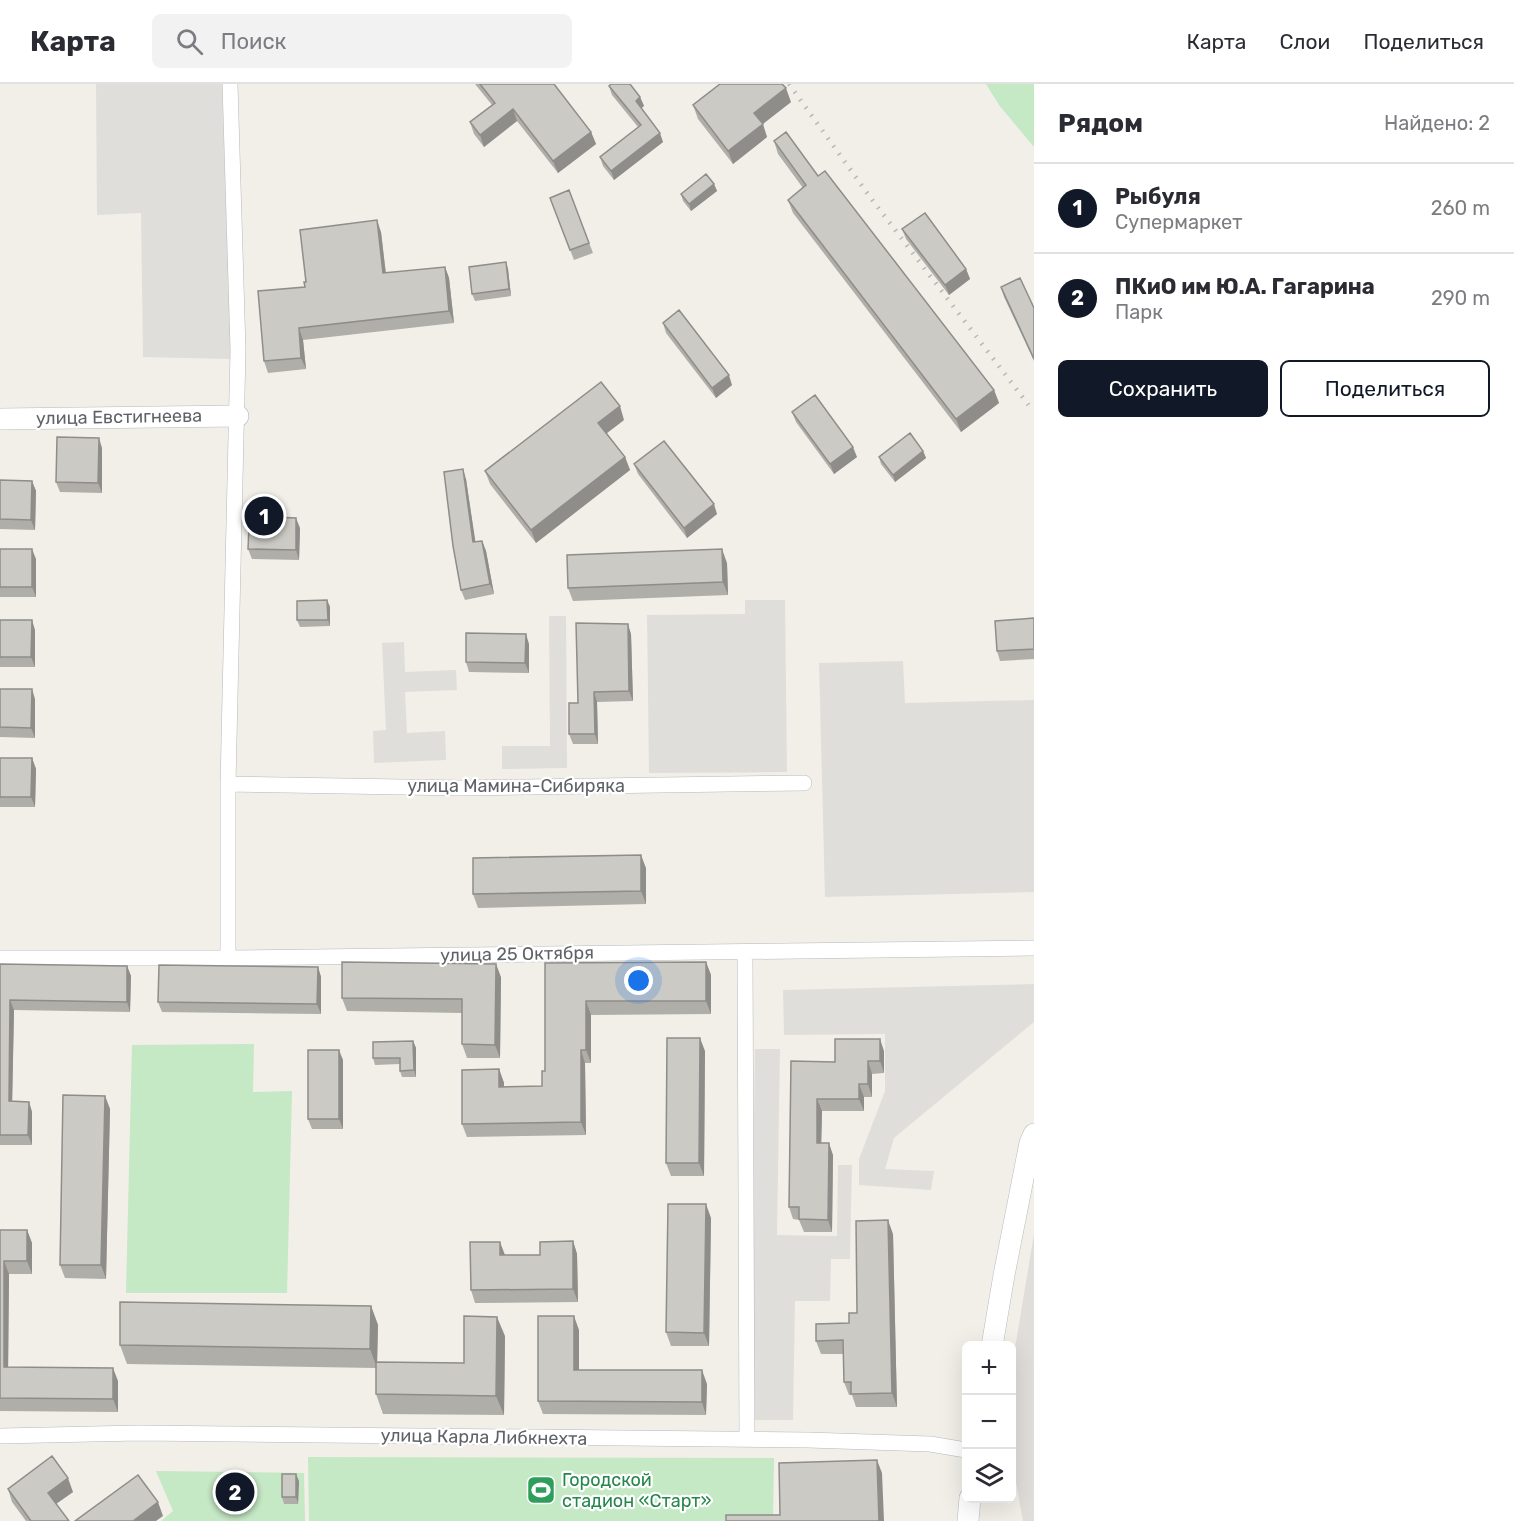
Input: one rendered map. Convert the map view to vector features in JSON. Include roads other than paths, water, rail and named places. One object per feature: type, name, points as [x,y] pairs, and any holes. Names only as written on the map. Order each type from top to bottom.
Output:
[{"type":"street","points":[[228,958],[228,784],[238,416],[230,84]]},
{"type":"street","name":"улица Евстигнеева","points":[[0,419],[238,416]]},
{"type":"street","name":"улица Мамина-Сибиряка","points":[[228,784],[462,788],[804,783]]},
{"type":"street","name":"улица 25 Октября","points":[[0,958],[228,958],[1034,948]]},
{"type":"street","points":[[745,952],[747,1440]]},
{"type":"street","points":[[993,1341],[1030,1143],[1034,1134]]},
{"type":"street","name":"улица Карла Либкнехта","points":[[0,1436],[151,1433],[747,1440],[930,1444],[962,1449]]},
{"type":"street","points":[[968,1521],[970,1503]]},
{"type":"railway","points":[[789,84],[870,197],[1030,407]]},
{"type":"place","name":"Рыбуля","points":[[264,516]]},
{"type":"place","name":"Городской стадион «Старт»","points":[[541,1490]]},
{"type":"place","name":"ПКиО им Ю.А. Гагарина","points":[[235,1492]]}]
